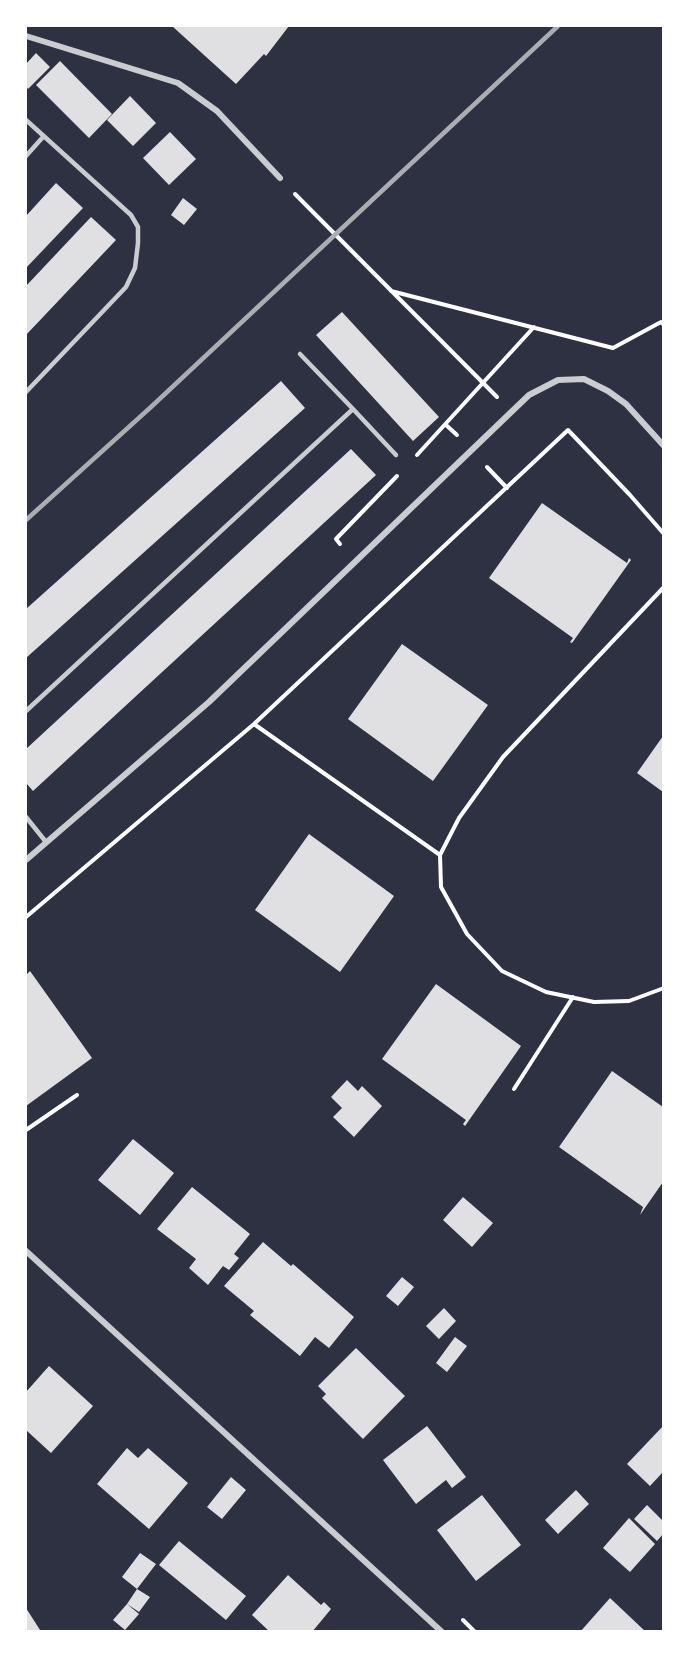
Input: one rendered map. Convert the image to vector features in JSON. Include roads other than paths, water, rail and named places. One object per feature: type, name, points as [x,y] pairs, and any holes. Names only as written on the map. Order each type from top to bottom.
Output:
[{"type":"street","points":[[26,36],[178,83],[217,111],[280,178]]},
{"type":"street","points":[[26,860],[209,702],[357,562],[511,411],[546,385],[558,380],[584,379],[608,391],[626,404],[663,446]]},
{"type":"street","points":[[26,1251],[442,1632]]},
{"type":"lane","points":[[26,120],[131,215],[138,227],[135,268],[126,287],[26,392]]},
{"type":"lane","points":[[26,156],[43,137]]},
{"type":"lane","points":[[300,354],[396,455]]},
{"type":"lane","points":[[26,711],[353,409]]},
{"type":"lane","points":[[26,817],[46,842]]},
{"type":"railway","points":[[26,520],[151,407],[558,26]]}]
